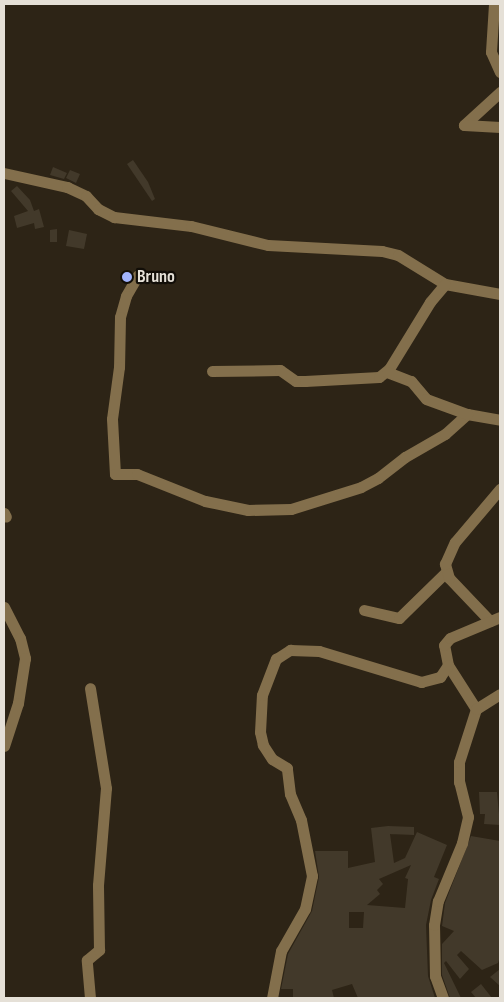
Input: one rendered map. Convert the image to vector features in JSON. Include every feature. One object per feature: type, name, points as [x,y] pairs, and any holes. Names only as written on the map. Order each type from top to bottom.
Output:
[{"type":"street","points":[[494,4],[492,52],[500,72]]},
{"type":"street","points":[[500,92],[464,125],[500,127]]},
{"type":"street","points":[[4,173],[67,187],[86,196],[98,209],[114,217],[191,226],[268,245],[382,251],[398,255],[445,284],[500,294]]},
{"type":"street","points":[[138,275],[126,296],[120,317],[119,367],[112,419],[115,474],[137,474],[205,501],[248,510],[291,510],[361,487],[378,478],[405,457],[445,434],[467,414]]},
{"type":"street","points":[[212,371],[280,370],[296,381],[379,377],[387,372],[430,302],[445,284]]},
{"type":"street","points":[[387,372],[411,381],[426,399],[467,414],[500,420]]},
{"type":"street","points":[[364,610],[399,618],[446,572],[446,558],[455,542],[500,489]]},
{"type":"street","points":[[446,572],[495,619],[446,641],[448,665],[476,708]]},
{"type":"street","points":[[4,607],[20,638],[25,658],[18,703],[4,746]]},
{"type":"street","points":[[272,998],[281,951],[305,909],[312,876],[302,820],[290,794],[287,768],[272,759],[263,745],[260,732],[262,695],[276,659],[290,650],[319,651],[420,682],[440,677],[448,665]]},
{"type":"street","points":[[90,688],[106,788],[98,885],[99,950],[87,960],[90,998]]},
{"type":"street","points":[[443,998],[435,976],[434,925],[438,901],[462,843],[468,817],[459,782],[459,762],[476,708],[500,694]]},
{"type":"building","points":[[133,160],[148,182],[155,199],[152,201],[127,164]]},
{"type":"building","points":[[53,167],[67,173],[64,179],[50,175]]},
{"type":"building","points":[[70,170],[80,174],[76,183],[66,178]]},
{"type":"building","points":[[17,186],[30,200],[34,211],[39,209],[44,227],[35,229],[34,223],[17,228],[14,216],[28,211],[11,191]]},
{"type":"building","points":[[57,229],[57,242],[50,242],[50,230]]},
{"type":"building","points":[[69,230],[87,234],[84,249],[66,246]]},
{"type":"building","points":[[479,792],[497,792],[500,825],[484,824],[485,814],[480,814]]},
{"type":"building","points":[[388,826],[414,827],[414,835],[390,834],[394,863],[405,858],[417,832],[447,845],[434,877],[439,879],[431,900],[426,925],[428,976],[435,998],[358,998],[352,984],[332,990],[334,998],[293,998],[293,989],[281,989],[288,954],[312,911],[319,877],[315,851],[348,851],[348,868],[375,862],[371,828]],"holes":[[[411,865],[405,878],[408,879],[405,908],[367,905],[380,894],[377,890],[383,884],[379,879]],[[349,912],[364,912],[363,928],[349,928]]]},
{"type":"building","points":[[471,836],[500,841],[500,957],[498,963],[482,970],[461,951],[457,955],[469,969],[460,979],[446,961],[444,963],[461,998],[450,998],[442,975],[442,944],[454,931],[442,926],[445,903]]},
{"type":"building","points":[[500,969],[500,986],[490,977]]},
{"type":"building","points":[[481,984],[492,998],[476,998],[471,992]]},
{"type":"place","name":"Bruno","points":[[127,277]]}]
